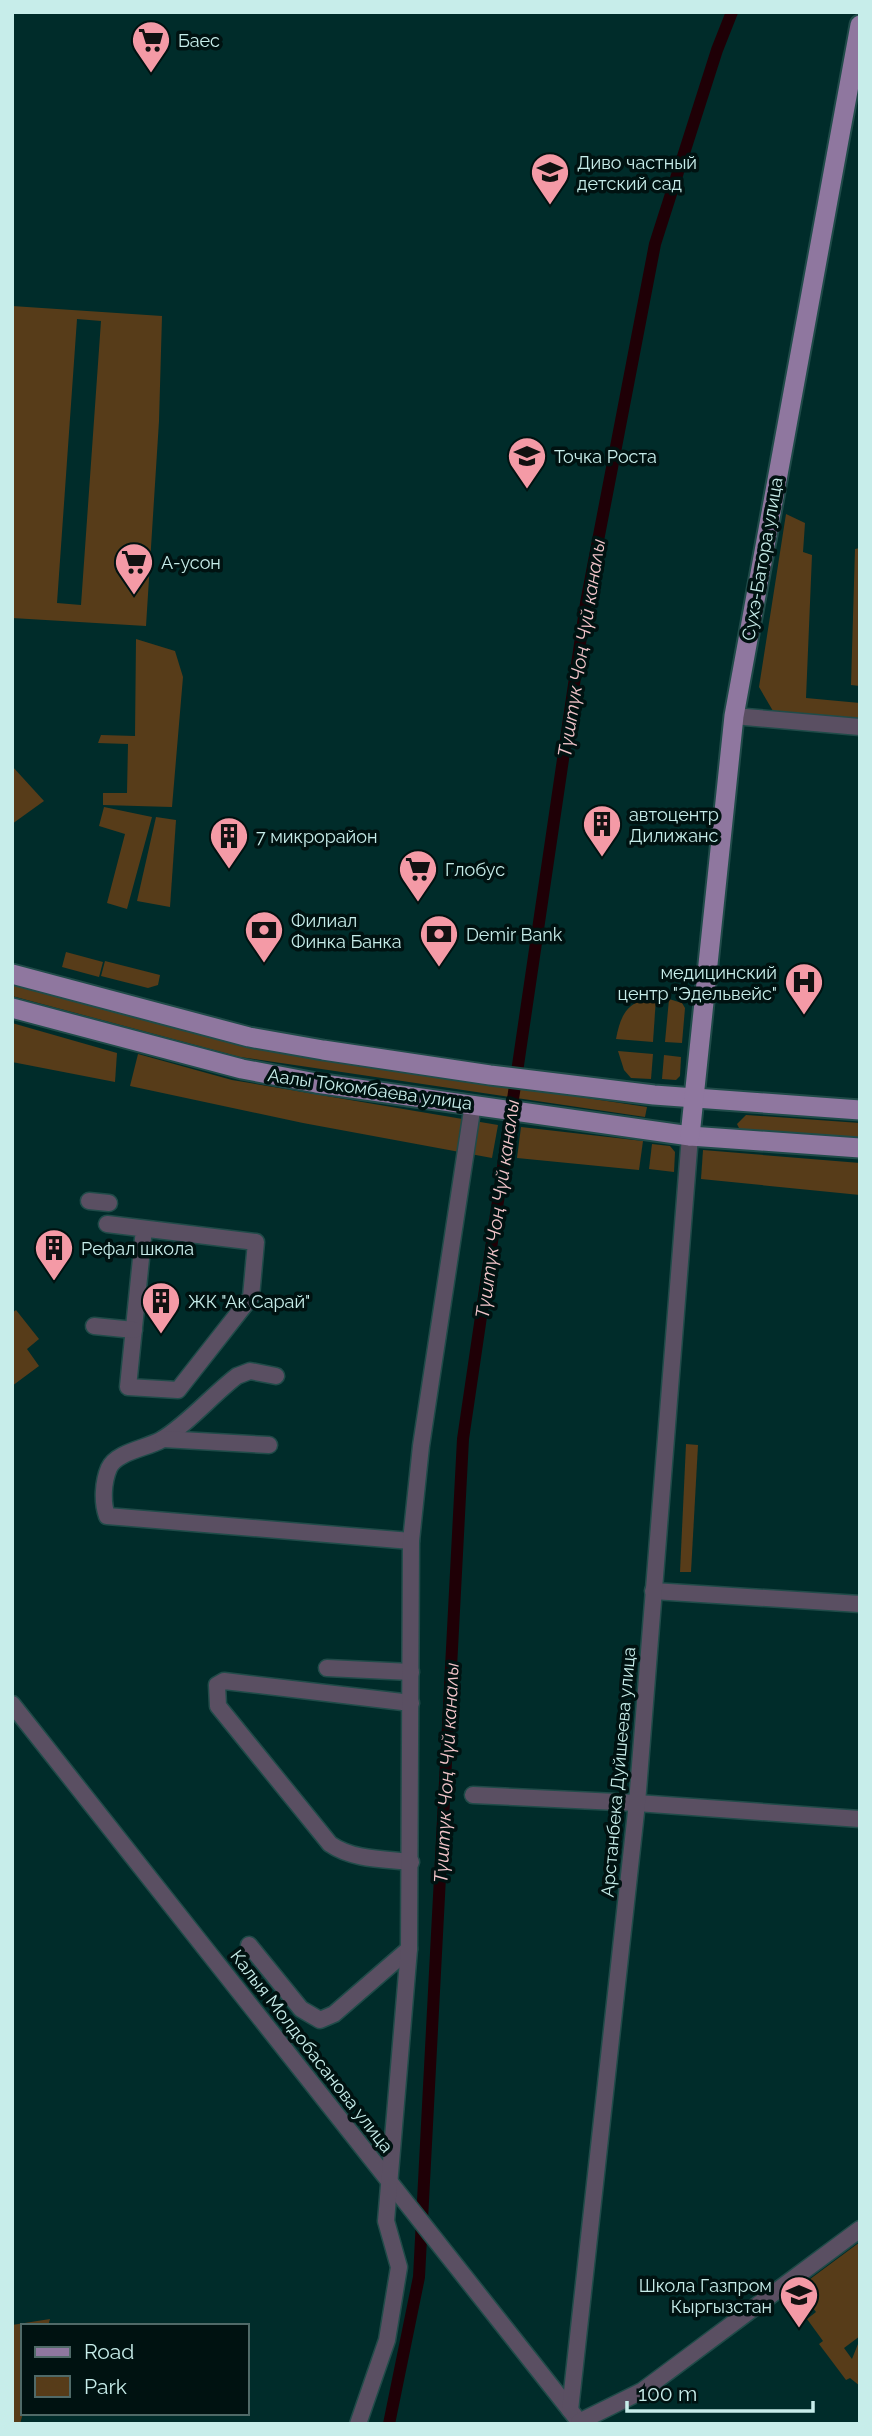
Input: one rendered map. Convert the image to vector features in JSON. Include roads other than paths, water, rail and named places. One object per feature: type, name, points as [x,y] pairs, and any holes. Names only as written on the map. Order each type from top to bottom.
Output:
[{"type":"main road","name":"Сухэ-Батора улица","points":[[690,1136],[734,716],[860,25]]},
{"type":"main road","name":"Аалы Токомбаева улица","points":[[12,974],[249,1037],[489,1076],[696,1098],[860,1110]]},
{"type":"main road","name":"Аалы Токомбаева улица","points":[[12,1008],[242,1069],[316,1083],[690,1136],[860,1149]]},
{"type":"street","points":[[734,716],[860,726]]},
{"type":"street","points":[[358,2424],[387,2340],[399,2267],[386,2221],[409,1949],[411,1541],[421,1446],[479,1105]]},
{"type":"street","name":"Арстанбека Дуйшеева улица","points":[[577,2419],[637,1802],[690,1136]]},
{"type":"street","points":[[89,1201],[109,1203]]},
{"type":"street","points":[[107,1224],[256,1242],[251,1297],[178,1390],[128,1387],[144,1229]]},
{"type":"street","points":[[94,1326],[134,1330]]},
{"type":"street","points":[[276,1376],[250,1371],[237,1376],[163,1439],[115,1461],[109,1468],[103,1505],[107,1516],[411,1541]]},
{"type":"street","points":[[163,1439],[268,1445]]},
{"type":"street","points":[[653,1591],[860,1604]]},
{"type":"street","points":[[327,1668],[411,1672]]},
{"type":"street","points":[[411,1703],[224,1681],[217,1685],[215,1694],[218,1706],[330,1844],[359,1857],[411,1861]]},
{"type":"street","name":"Калыя Молдобасанова улица","points":[[12,1703],[577,2419]]},
{"type":"street","points":[[473,1795],[637,1802],[860,1819]]},
{"type":"street","points":[[249,1945],[301,2009],[320,2020],[334,2014],[409,1949]]},
{"type":"street","points":[[577,2419],[642,2392],[860,2229]]},
{"type":"waterway","name":"Түштүк Чоң Чүй каналы","points":[[389,2424],[419,2277],[463,1439],[586,603],[655,244],[717,50],[732,12]]},
{"type":"place","name":"Баес","points":[[151,74]]},
{"type":"place","name":"Диво частный детский сад","points":[[550,206]]},
{"type":"place","name":"Точка Роста","points":[[527,490]]},
{"type":"place","name":"А-усон","points":[[134,596]]},
{"type":"place","name":"автоцентр Дилижанс","points":[[602,858]]},
{"type":"place","name":"7 микрорайон","points":[[229,870]]},
{"type":"place","name":"Глобус","points":[[418,903]]},
{"type":"place","name":"Филиал Финка Банка","points":[[264,964]]},
{"type":"place","name":"Demir Bank","points":[[439,968]]},
{"type":"place","name":"медицинский центр \"Эдельвейс\"","points":[[804,1016]]},
{"type":"place","name":"Рефал школа","points":[[54,1282]]},
{"type":"place","name":"ЖК \"Ак Сарай\"","points":[[161,1335]]},
{"type":"place","name":"Школа Газпром Кыргызстан","points":[[799,2329]]}]
